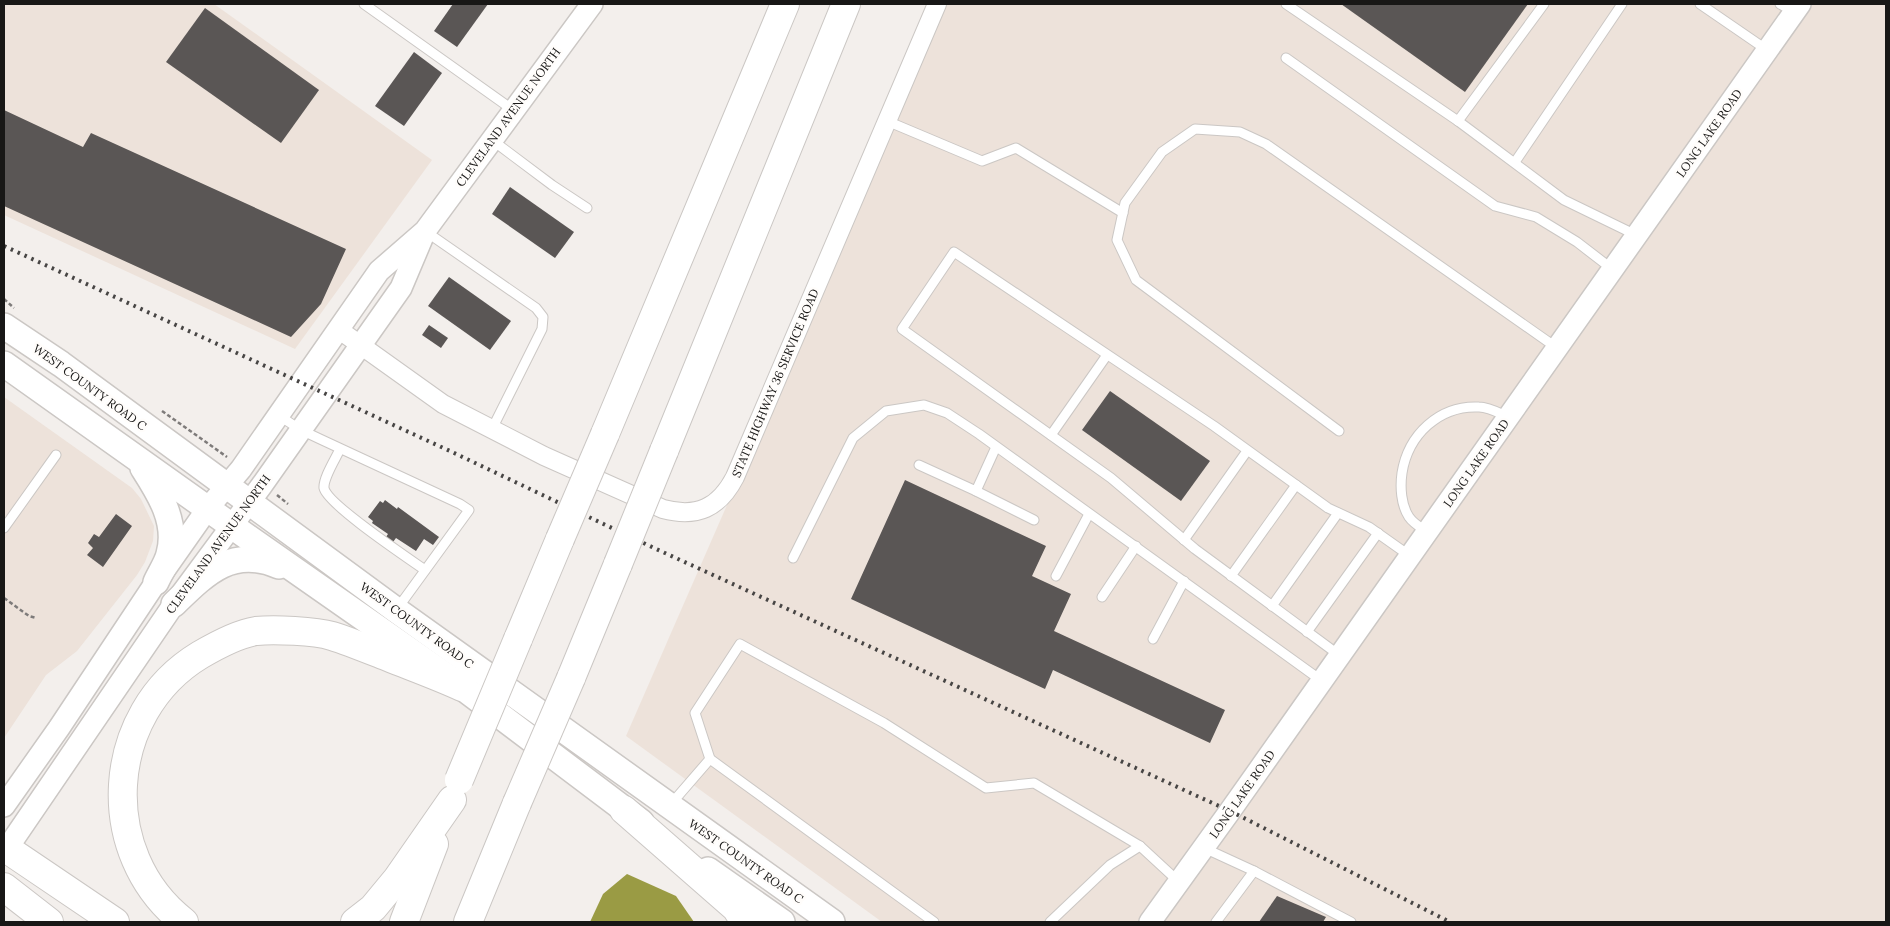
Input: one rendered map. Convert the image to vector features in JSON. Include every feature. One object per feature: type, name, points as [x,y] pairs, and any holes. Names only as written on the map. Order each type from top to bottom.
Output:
[{"type":"highway","points":[[404,922],[518,640],[785,4]]},
{"type":"highway","points":[[468,922],[486,883],[517,803],[618,564],[846,4]]},
{"type":"highway","points":[[184,922],[157,896],[144,877],[134,856],[127,834],[124,810],[123,785],[126,760],[132,736],[155,694],[172,676],[192,660],[213,647],[235,638],[256,632],[290,632],[330,635],[462,687]]},
{"type":"highway","points":[[355,922],[373,908],[397,879],[456,790]]},
{"type":"highway","points":[[624,810],[736,908],[745,922]]},
{"type":"highway","points":[[5,850],[115,922]]},
{"type":"highway","points":[[477,922],[486,883]]},
{"type":"highway","points":[[4,887],[49,922]]},
{"type":"main road","name":"WEST COUNTY ROAD C","points":[[4,326],[61,364],[396,610],[832,922]]},
{"type":"main road","name":"WEST COUNTY ROAD C","points":[[4,364],[462,687],[624,810],[782,922]]},
{"type":"main road","points":[[138,459],[159,492],[172,532],[169,554],[156,582]]},
{"type":"main road","points":[[174,604],[202,576],[233,560],[265,560],[303,576]]},
{"type":"street","name":"CLEVELAND AVENUE NORTH","points":[[4,806],[59,728],[156,582],[208,508],[241,468],[379,271],[425,231],[592,4]]},
{"type":"street","name":"STATE HIGHWAY 36 SERVICE ROAD","points":[[338,329],[443,404],[544,456],[663,509],[677,513],[692,513],[705,509],[718,501],[728,490],[735,477],[937,4]]},
{"type":"street","name":"LONG LAKE ROAD","points":[[1150,922],[1767,50],[1791,7]]},
{"type":"street","name":"CLEVELAND AVENUE NORTH","points":[[5,850],[174,604],[301,430],[401,288],[425,231]]},
{"type":"lane","points":[[364,4],[513,111]]},
{"type":"lane","points":[[1286,4],[1458,120],[1564,200],[1636,235]]},
{"type":"lane","points":[[1458,120],[1544,4]]},
{"type":"lane","points":[[1515,162],[1622,4]]},
{"type":"lane","points":[[1700,4],[1767,50]]},
{"type":"lane","points":[[1286,58],[1495,206],[1536,217],[1577,242],[1612,270]]},
{"type":"lane","points":[[887,121],[982,161],[1016,148],[1123,213]]},
{"type":"lane","points":[[1339,431],[1136,280],[1117,240],[1125,203],[1162,152],[1195,129],[1240,132],[1266,144],[1557,348]]},
{"type":"lane","points":[[492,140],[552,185],[587,208]]},
{"type":"lane","points":[[425,231],[536,308],[543,317],[542,329],[492,429]]},
{"type":"lane","points":[[1340,656],[1184,540],[1111,478],[902,329],[954,252],[1328,508],[1369,527],[1410,556]]},
{"type":"lane","points":[[1051,435],[1107,355]]},
{"type":"lane","points":[[793,558],[853,438],[886,411],[924,405],[947,413],[1136,546],[1322,681]]},
{"type":"lane","points":[[1427,532],[1409,518],[1403,504],[1400,483],[1403,464],[1409,447],[1423,429],[1440,415],[1459,409],[1480,407],[1508,417]]},
{"type":"lane","points":[[278,415],[301,430],[470,510],[396,610]]},
{"type":"lane","points":[[976,491],[996,447]]},
{"type":"lane","points":[[340,449],[329,470],[324,486],[326,494],[362,524],[425,570]]},
{"type":"lane","points":[[1184,540],[1247,451]]},
{"type":"lane","points":[[4,528],[56,456]]},
{"type":"lane","points":[[920,465],[1034,520]]},
{"type":"lane","points":[[1231,576],[1296,485]]},
{"type":"lane","points":[[1272,606],[1338,513]]},
{"type":"lane","points":[[1056,576],[1089,514]]},
{"type":"lane","points":[[1307,632],[1378,533]]},
{"type":"lane","points":[[1102,597],[1136,546]]},
{"type":"lane","points":[[1153,639],[1184,581]]},
{"type":"lane","points":[[934,922],[710,759],[695,712],[740,644],[884,723],[986,788],[1034,783],[1140,846],[1179,882]]},
{"type":"lane","points":[[669,806],[710,759]]},
{"type":"lane","points":[[1050,922],[1110,864],[1140,846]]},
{"type":"lane","points":[[1204,848],[1254,871],[1351,922]]},
{"type":"lane","points":[[1216,922],[1254,871]]},
{"type":"path","points":[[4,598],[29,616],[36,618]]},
{"type":"shaded area","points":[[4,4],[214,4],[432,160],[295,349],[4,215]]},
{"type":"shaded area","points":[[946,4],[1886,4],[1886,922],[882,922],[626,736]]},
{"type":"shaded area","points":[[4,397],[132,488],[141,499],[154,526],[153,541],[145,562],[137,575],[77,651],[46,675],[4,738]]},
{"type":"shaded area","points":[[627,874],[676,896],[694,922],[590,922],[603,894]]},
{"type":"building","points":[[453,4],[488,4],[457,47],[434,31]]},
{"type":"building","points":[[1341,4],[1528,4],[1465,92]]},
{"type":"building","points":[[205,8],[319,90],[281,143],[166,62]]},
{"type":"building","points":[[414,52],[442,73],[404,126],[375,106]]},
{"type":"building","points":[[4,110],[83,147],[91,133],[346,249],[321,304],[291,337],[4,206]]},
{"type":"building","points":[[510,187],[574,232],[555,258],[492,214]]},
{"type":"building","points":[[449,277],[511,321],[490,350],[428,306]]},
{"type":"building","points":[[429,325],[448,338],[441,348],[422,335]]},
{"type":"building","points":[[1110,391],[1210,461],[1181,501],[1082,430]]},
{"type":"building","points":[[905,480],[1046,546],[1032,576],[1071,594],[1054,631],[1225,710],[1210,743],[1053,670],[1045,689],[851,599]]},
{"type":"building","points":[[385,500],[397,509],[398,507],[439,537],[433,545],[424,539],[416,551],[396,538],[393,542],[386,537],[388,534],[372,523],[373,521],[368,517],[380,501],[383,503]]},
{"type":"building","points":[[116,514],[132,526],[103,567],[87,555],[93,548],[88,543],[94,534],[99,537]]},
{"type":"building","points":[[1277,896],[1326,917],[1323,922],[1259,922]]},
{"type":"railway","points":[[4,246],[450,451],[654,548],[1230,811],[1450,922]]}]
